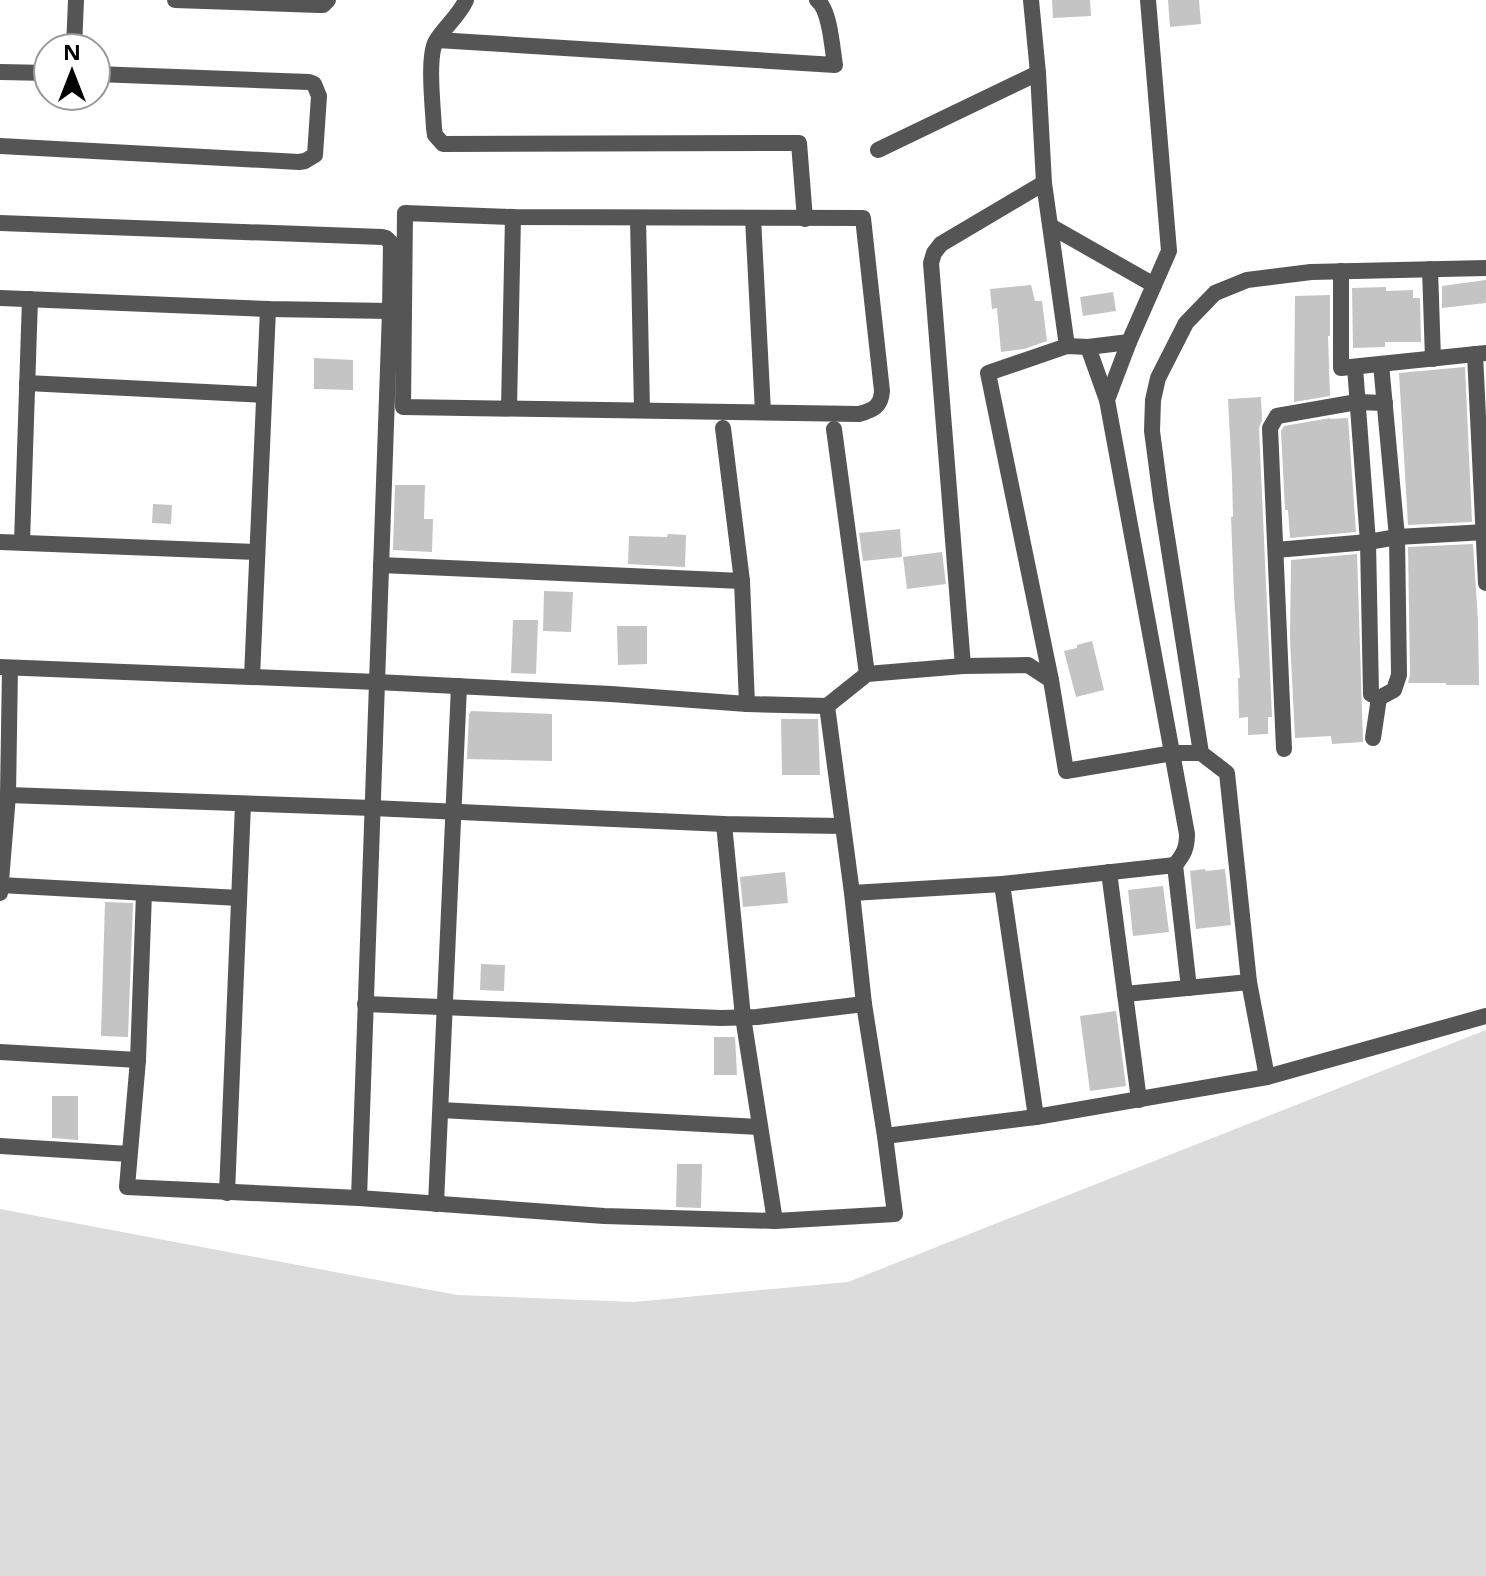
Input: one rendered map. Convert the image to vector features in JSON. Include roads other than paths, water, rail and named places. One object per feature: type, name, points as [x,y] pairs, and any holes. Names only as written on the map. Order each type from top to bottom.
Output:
[{"type":"street","points":[[75,32],[76,0]]},
{"type":"street","points":[[175,0],[323,5],[328,0]]},
{"type":"street","points":[[466,0],[437,40],[432,55],[434,128],[435,135],[443,144],[799,143],[805,219]]},
{"type":"street","points":[[437,40],[835,65],[826,14],[817,0]]},
{"type":"street","points":[[1031,0],[1044,183],[1067,346]]},
{"type":"street","points":[[1107,400],[1169,251],[1148,0]]},
{"type":"street","points":[[0,72],[32,73]]},
{"type":"street","points":[[878,150],[1038,73]]},
{"type":"street","points":[[0,146],[299,162],[315,155],[319,96],[314,84],[309,82],[112,75]]},
{"type":"street","points":[[963,666],[931,263],[941,244],[1044,183]]},
{"type":"street","points":[[405,213],[805,219],[863,218],[882,391],[876,408],[859,414],[403,407],[405,213]]},
{"type":"street","points":[[509,408],[513,217]]},
{"type":"street","points":[[638,218],[642,410]]},
{"type":"street","points":[[753,218],[763,412]]},
{"type":"street","points":[[0,223],[386,238],[391,246],[359,1198]]},
{"type":"street","points":[[1052,227],[1154,285]]},
{"type":"street","points":[[1201,753],[1152,431],[1153,400],[1158,378],[1186,323],[1215,293],[1247,280],[1311,272],[1486,268]]},
{"type":"street","points":[[1430,269],[1433,359]]},
{"type":"street","points":[[1341,271],[1341,368],[1480,354],[1486,583]]},
{"type":"street","points":[[0,298],[390,311]]},
{"type":"street","points":[[22,542],[30,299]]},
{"type":"street","points":[[252,677],[268,309]]},
{"type":"street","points":[[1129,342],[1067,346],[988,373],[1051,680],[1066,771],[1173,753],[1201,753],[1227,773],[1249,982],[1267,1077]]},
{"type":"street","points":[[852,893],[1002,884],[1175,865],[1185,853],[1187,834],[1107,400],[1088,347]]},
{"type":"street","points":[[1379,698],[1394,690],[1399,675],[1397,537],[1381,364]]},
{"type":"street","points":[[1355,367],[1368,542],[1371,694],[1379,698]]},
{"type":"street","points":[[27,383],[264,395]]},
{"type":"street","points":[[1284,749],[1270,428],[1277,416],[1357,402],[1385,403]]},
{"type":"street","points":[[723,428],[742,581],[747,704]]},
{"type":"street","points":[[834,429],[867,674]]},
{"type":"street","points":[[1276,550],[1397,537],[1485,532]]},
{"type":"street","points":[[0,542],[257,552]]},
{"type":"street","points":[[381,565],[742,581]]},
{"type":"street","points":[[0,893],[8,795],[5,668],[377,682],[827,706],[867,674],[963,666],[1028,665],[1051,680]]},
{"type":"street","points":[[436,1204],[459,686]]},
{"type":"street","points":[[1373,738],[1379,698]]},
{"type":"street","points":[[144,893],[138,1060],[127,1187],[359,1198],[604,1216],[775,1221],[895,1214],[864,1004],[827,706]]},
{"type":"street","points":[[8,795],[724,824],[843,826]]},
{"type":"street","points":[[227,1193],[243,804]]},
{"type":"street","points":[[724,824],[743,1017],[775,1221]]},
{"type":"street","points":[[1175,865],[1189,988]]},
{"type":"street","points":[[1109,872],[1139,1100]]},
{"type":"street","points":[[1002,884],[1036,1117]]},
{"type":"street","points":[[0,885],[239,898]]},
{"type":"street","points":[[1125,994],[1249,982]]},
{"type":"street","points":[[365,1004],[721,1018],[864,1004]]},
{"type":"street","points":[[885,1136],[1036,1117],[1267,1077],[1486,1016]]},
{"type":"street","points":[[0,1052],[138,1060]]},
{"type":"street","points":[[441,1110],[759,1127]]},
{"type":"street","points":[[0,1146],[129,1154]]}]
